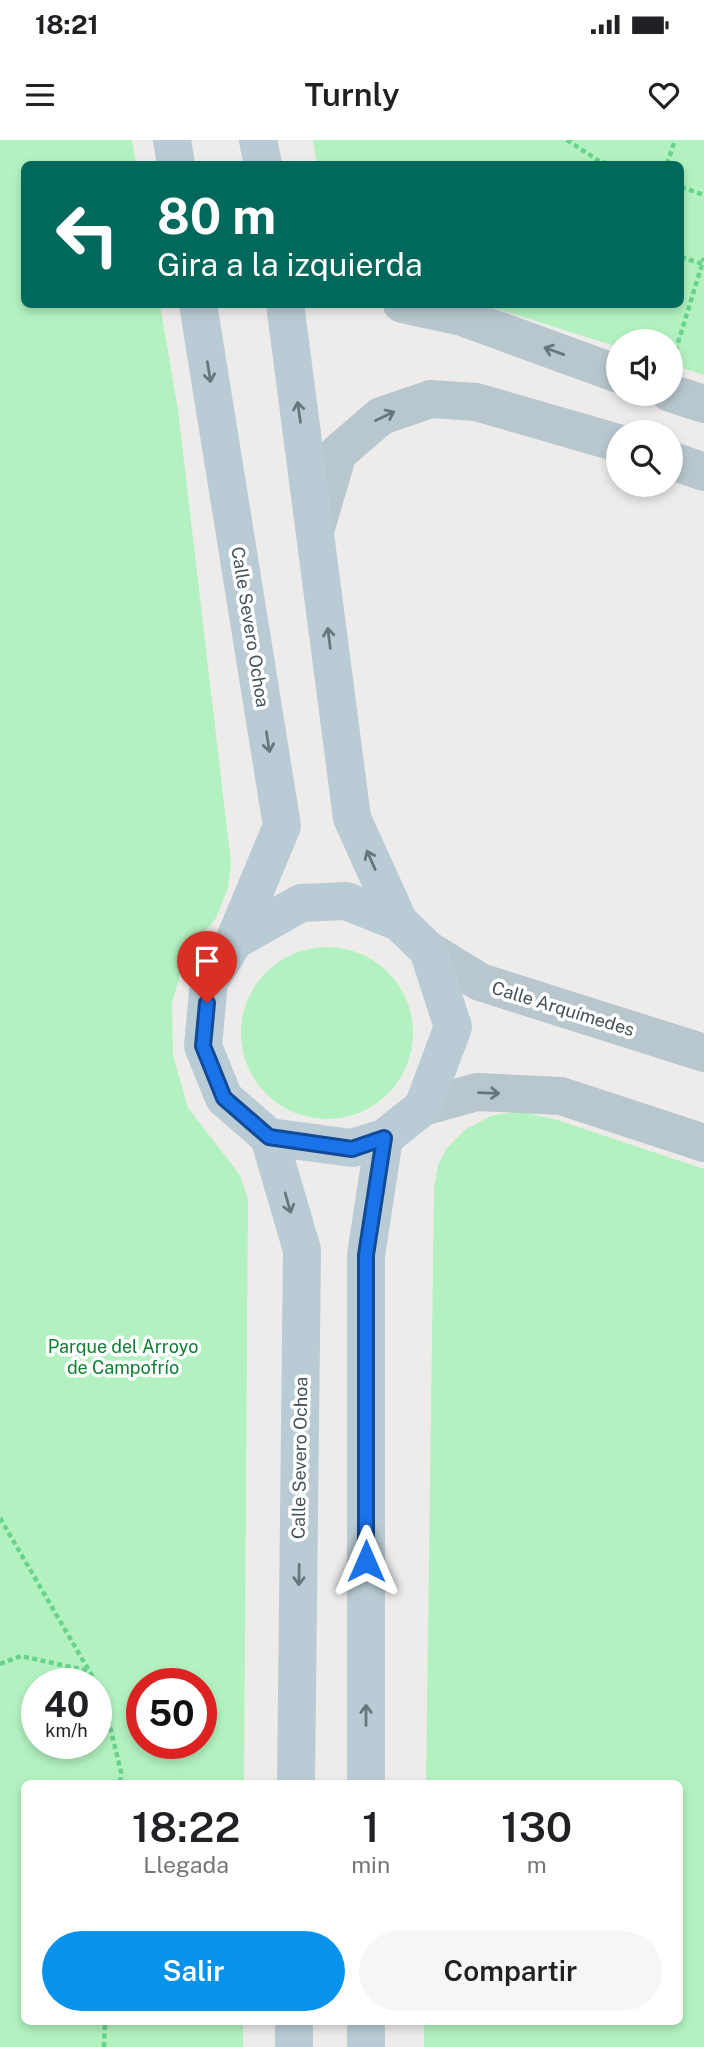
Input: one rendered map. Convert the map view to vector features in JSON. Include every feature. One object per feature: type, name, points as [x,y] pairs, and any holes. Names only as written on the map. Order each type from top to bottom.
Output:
[{"type":"main road","points":[[172,140],[176,161]]},
{"type":"main road","points":[[258,140],[262,161]]},
{"type":"main road","name":"Calle Severo Ochoa","points":[[199,308],[282,826],[234,941]]},
{"type":"main road","points":[[286,308],[352,818],[399,922],[428,950],[453,1027],[423,1107],[384,1138],[352,1149],[269,1137],[224,1098],[203,1046],[209,982],[234,941],[300,903],[346,901],[399,922]]},
{"type":"main road","name":"Calle Severo Ochoa","points":[[269,1137],[302,1250],[296,1780]]},
{"type":"main road","points":[[366,1780],[366,1255],[384,1138]]},
{"type":"main road","points":[[294,2025],[294,2047]]},
{"type":"main road","points":[[366,2025],[366,2047]]},
{"type":"street","points":[[420,308],[462,317],[606,370]]},
{"type":"street","points":[[683,397],[704,404]]},
{"type":"street","points":[[315,531],[338,453],[381,416],[431,399],[476,402],[606,440]]},
{"type":"street","points":[[683,465],[704,472]]},
{"type":"street","name":"Calle Arquímedes","points":[[428,950],[480,982],[704,1053]]},
{"type":"street","points":[[423,1107],[477,1093],[561,1096],[704,1143]]},
{"type":"path","points":[[567,140],[599,161]]},
{"type":"path","points":[[668,161],[675,140]]},
{"type":"path","points":[[684,188],[704,195]]},
{"type":"path","points":[[682,329],[703,262],[684,258]]},
{"type":"path","points":[[0,1518],[87,1668]]},
{"type":"path","points":[[0,1664],[20,1656],[75,1668]]},
{"type":"path","points":[[112,1735],[121,1772],[120,1780]]},
{"type":"path","points":[[104,2025],[104,2047]]},
{"type":"green space","name":"Parque del Arroyo de Campofrío","points":[[0,140],[132,140],[136,161],[21,161],[21,308],[161,308],[178,410],[231,863],[228,888],[216,918],[185,957],[172,1003],[173,1055],[188,1108],[240,1175],[248,1199],[244,1780],[21,1780],[21,2025],[243,2025],[243,2047],[0,2047]]},
{"type":"green space","points":[[313,140],[704,140],[704,375],[683,368],[683,329],[606,329],[606,343],[494,308],[684,308],[684,161],[316,161]]},
{"type":"green space","points":[[327,947],[360,954],[388,972],[406,1000],[413,1033],[406,1066],[388,1094],[360,1112],[327,1119],[294,1112],[266,1094],[248,1066],[241,1033],[248,1000],[266,972],[294,954]]},
{"type":"green space","points":[[520,1112],[554,1119],[704,1169],[704,2047],[424,2047],[424,2025],[683,2025],[683,1780],[426,1780],[434,1188],[438,1165],[446,1149],[466,1129],[493,1115]]},
{"type":"route","points":[[207,1003],[203,1046],[224,1098],[269,1137],[352,1149],[384,1138],[366,1255],[366,1561]]}]
